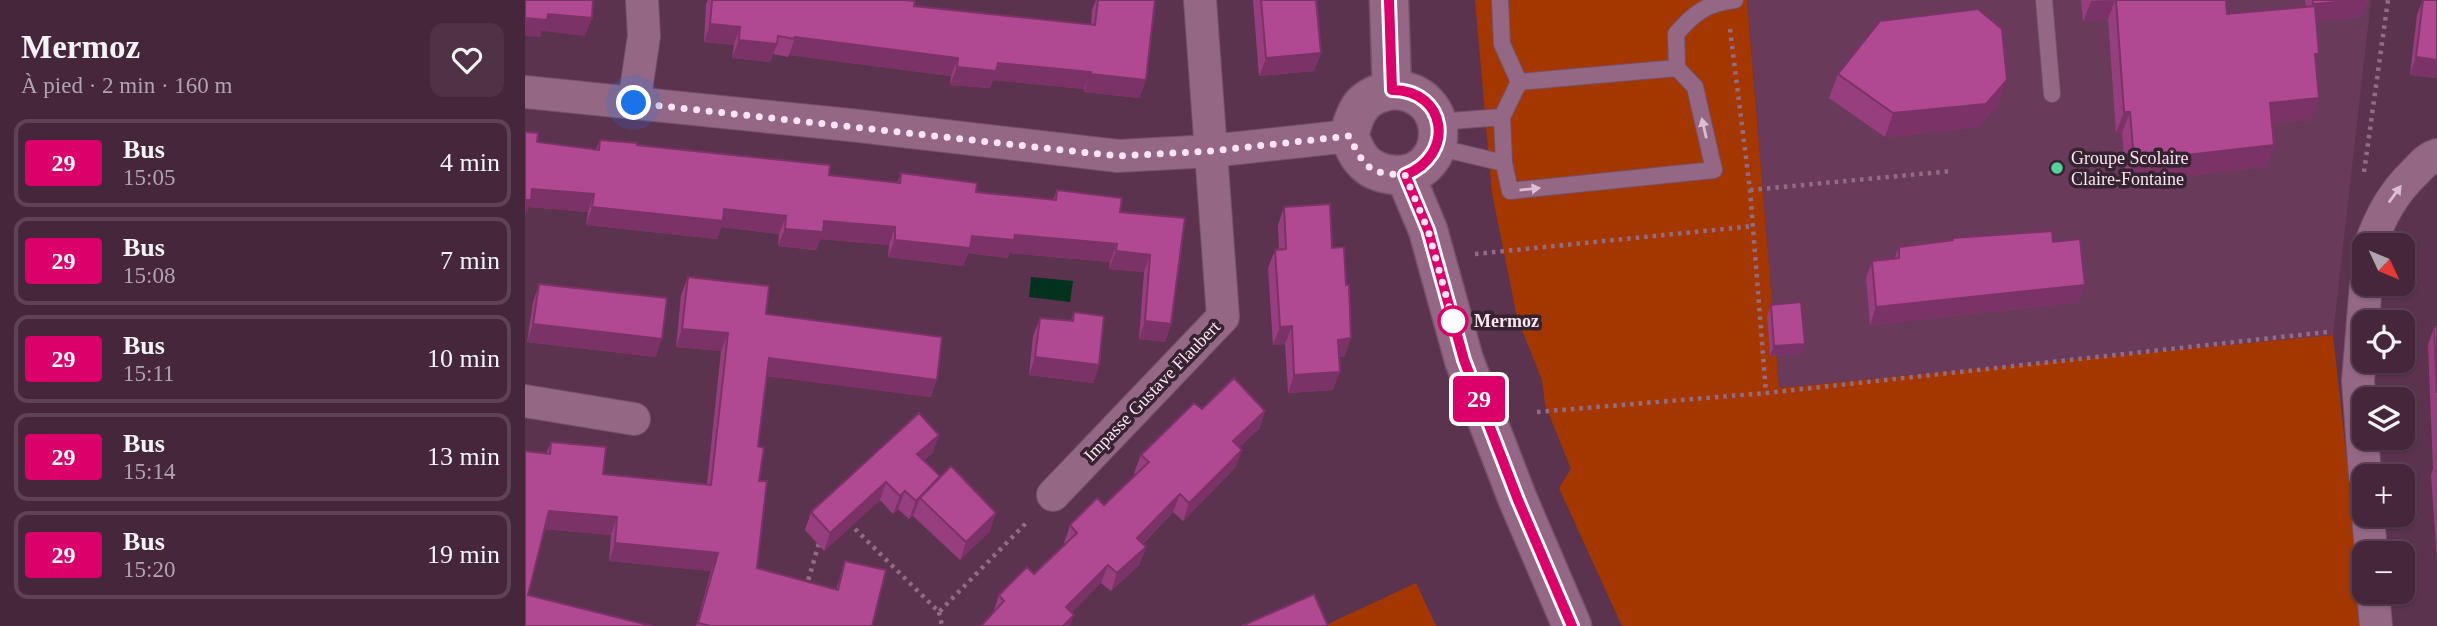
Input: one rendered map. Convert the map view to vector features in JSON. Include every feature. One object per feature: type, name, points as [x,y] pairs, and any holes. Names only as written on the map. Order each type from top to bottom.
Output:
[{"type":"street","points":[[634,103],[643,36],[642,0]]},
{"type":"street","name":"Impasse Gustave Flaubert","points":[[1053,495],[1223,317],[1200,0]]},
{"type":"street","points":[[1389,0],[1392,90]]},
{"type":"street","points":[[1392,90],[1406,90],[1421,96],[1432,108],[1437,135],[1429,160],[1418,170],[1405,175],[1382,174],[1362,161],[1349,136],[1360,106],[1373,94],[1392,90]]},
{"type":"street","points":[[525,92],[1118,156],[1211,151],[1349,136]]},
{"type":"street","points":[[2374,233],[2381,215],[2399,188],[2430,158],[2437,155]]},
{"type":"street","points":[[1405,175],[1428,230],[1464,360],[1518,500],[1572,626]]},
{"type":"street","points":[[2359,373],[2364,464]]},
{"type":"street","points":[[525,401],[635,419]]},
{"type":"street","points":[[2375,604],[2376,626]]},
{"type":"lane","points":[[1500,0],[1502,44],[1518,82],[1502,117],[1504,163],[1510,191],[1714,170],[1695,87],[1677,68],[1676,34],[1692,15],[1728,1]]},
{"type":"lane","points":[[2044,0],[2052,94]]},
{"type":"lane","points":[[1518,82],[1677,68]]},
{"type":"lane","points":[[1437,135],[1502,117]]},
{"type":"lane","points":[[1437,135],[1504,163]]},
{"type":"path","points":[[2381,215],[2363,180],[2388,0]]},
{"type":"path","points":[[1728,1],[1754,226],[1766,393]]},
{"type":"path","points":[[1750,190],[1952,171]]},
{"type":"path","points":[[1474,254],[1754,226]]},
{"type":"path","points":[[1537,412],[1766,393],[2352,329]]},
{"type":"path","points":[[939,612],[1053,495]]},
{"type":"path","points":[[838,529],[848,522],[939,612],[942,626]]},
{"type":"path","points":[[806,590],[818,542],[828,536]]},
{"type":"shaded area","points":[[1475,0],[1747,0],[1779,388],[2333,335],[2354,541],[2352,604],[2358,604],[2360,626],[1622,626],[1559,488],[1571,469],[1545,404],[1542,380],[1517,317],[1492,193]]},
{"type":"shaded area","name":"Groupe Scolaire Claire-Fontaine","points":[[1747,0],[2371,0],[2333,335],[1779,388]]},
{"type":"shaded area","points":[[1031,277],[1073,281],[1070,302],[1029,297]]},
{"type":"shaded area","points":[[1416,583],[1436,626],[1324,626]]},
{"type":"building","points":[[525,0],[593,0],[592,18],[548,14],[547,20],[525,18]]},
{"type":"building","points":[[712,0],[904,0],[915,1],[914,6],[1095,25],[1098,0],[1155,0],[1146,80],[998,63],[996,71],[957,67],[958,58],[795,37],[778,36],[777,44],[739,40],[740,27],[710,24]]},
{"type":"building","points":[[1261,0],[1316,0],[1321,53],[1266,58]]},
{"type":"building","points":[[2116,0],[2226,0],[2227,14],[2315,6],[2319,98],[2270,103],[2274,145],[2134,161],[2130,112],[2124,112]]},
{"type":"building","points":[[2313,0],[2361,0],[2313,4]]},
{"type":"building","points":[[2423,0],[2437,0],[2437,60],[2416,57]]},
{"type":"building","points":[[1978,9],[2002,29],[2007,80],[1986,104],[1893,113],[1838,74],[1880,21]]},
{"type":"building","points":[[525,132],[538,133],[537,142],[599,150],[600,140],[637,143],[830,165],[829,175],[900,183],[901,173],[977,183],[976,192],[1056,200],[1057,190],[1122,198],[1120,212],[1185,218],[1171,324],[1145,321],[1150,255],[1116,251],[1117,244],[1015,235],[1014,240],[972,236],[970,248],[895,240],[895,227],[824,221],[823,232],[785,229],[786,216],[724,209],[723,221],[592,207],[594,194],[532,189],[531,200],[525,200]]},
{"type":"building","points":[[1330,204],[1332,248],[1344,247],[1351,338],[1338,340],[1340,372],[1294,375],[1292,326],[1280,327],[1275,250],[1286,249],[1284,207]]},
{"type":"building","points":[[2052,231],[2053,242],[2080,239],[2085,285],[1876,307],[1872,261],[1899,258],[1899,247],[1953,238]]},
{"type":"building","points":[[688,277],[769,286],[766,314],[942,337],[937,380],[769,358],[758,446],[764,448],[759,481],[767,481],[757,568],[838,590],[845,561],[886,570],[872,626],[711,626],[698,623],[718,553],[615,543],[617,517],[549,511],[528,595],[652,626],[525,626],[525,451],[550,454],[551,442],[606,447],[603,474],[711,485],[728,333],[682,329]]},
{"type":"building","points":[[539,284],[667,298],[662,339],[533,324]]},
{"type":"building","points":[[1801,302],[1805,344],[1774,346],[1771,305]]},
{"type":"building","points":[[1074,312],[1104,316],[1099,365],[1035,357],[1040,318],[1073,321]]},
{"type":"building","points":[[2434,327],[2437,327],[2437,393]]},
{"type":"building","points":[[1234,378],[1265,411],[1233,441],[1242,450],[1189,503],[1180,494],[1137,538],[1146,547],[1117,573],[1108,565],[1066,607],[1074,615],[1063,626],[981,626],[1004,601],[999,595],[1027,567],[1034,574],[1077,533],[1070,525],[1097,498],[1104,505],[1149,462],[1141,455],[1194,403],[1202,409]]},
{"type":"building","points":[[919,413],[939,435],[917,454],[940,476],[916,501],[905,491],[900,496],[886,482],[830,533],[811,512]]},
{"type":"building","points":[[951,466],[996,513],[966,542],[920,498]]},
{"type":"building","points":[[1314,594],[1328,626],[1242,626]]},
{"type":"bus line","name":"29","points":[[1389,0],[1392,90],[1406,90],[1421,96],[1432,108],[1438,122],[1439,135],[1429,160],[1418,170],[1405,175],[1428,230],[1464,360],[1518,500],[1572,626]]},
{"type":"place","name":"Groupe Scolaire Claire-Fontaine","points":[[2057,168]]},
{"type":"place","name":"Mermoz","points":[[1453,321]]},
{"type":"route","points":[[634,103],[1118,156],[1211,151],[1349,136],[1362,161],[1382,174],[1405,175],[1428,230],[1453,321]]}]
